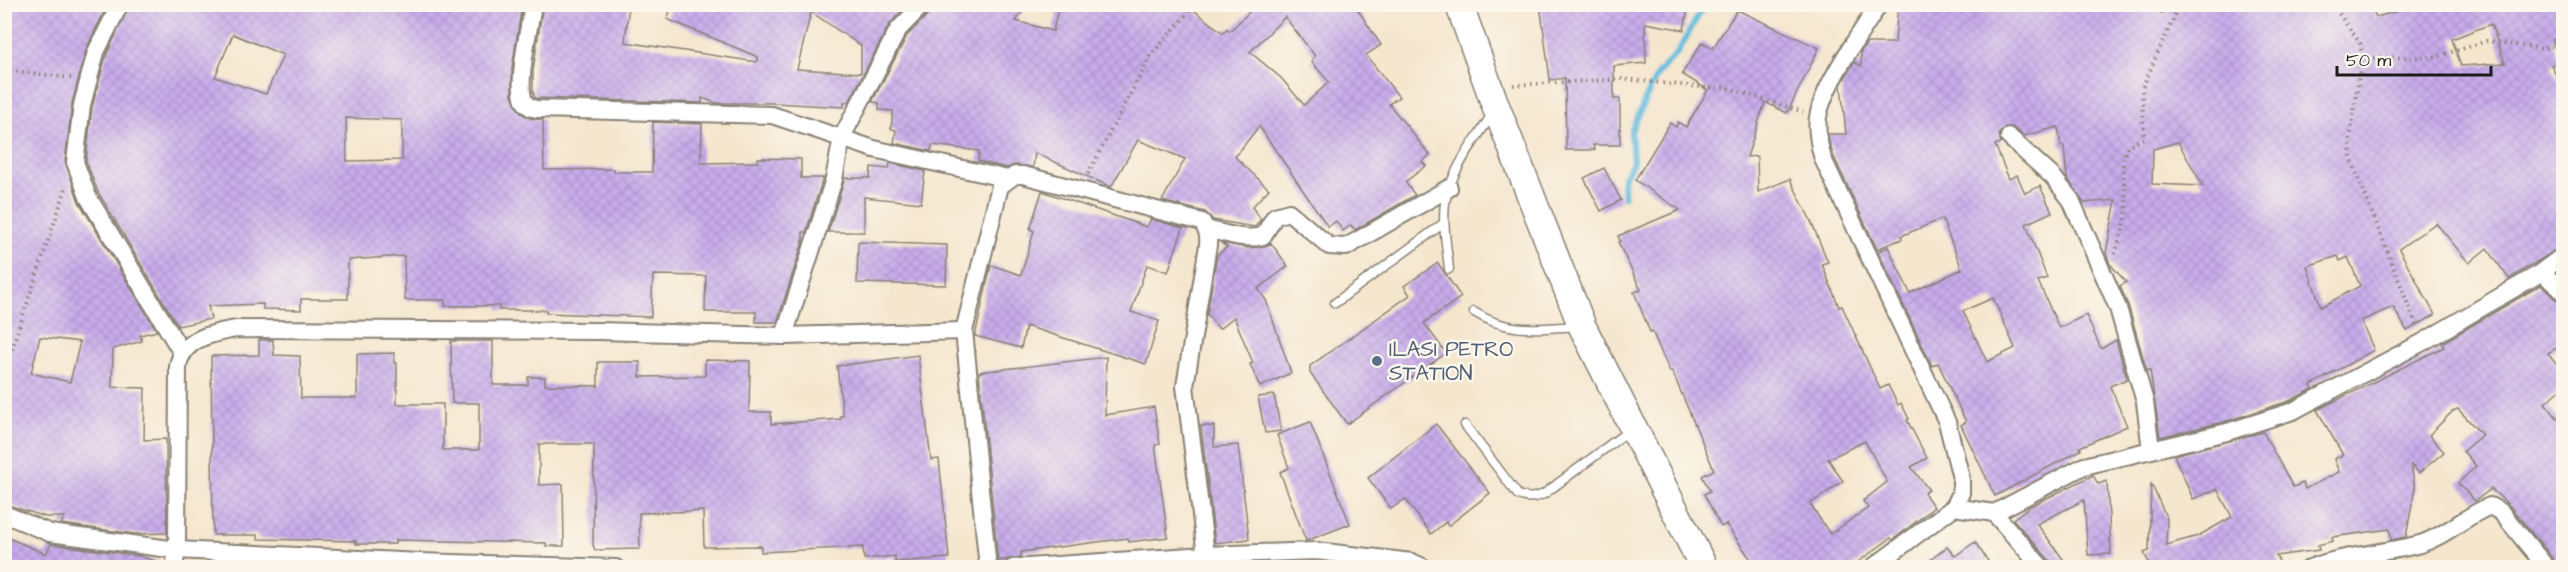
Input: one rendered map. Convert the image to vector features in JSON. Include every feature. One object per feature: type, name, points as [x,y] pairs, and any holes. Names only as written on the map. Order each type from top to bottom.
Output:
[{"type":"highway","points":[[1459,4],[1492,97],[1582,326],[1704,567]]},
{"type":"street","points":[[120,4],[96,52],[82,105],[75,162],[88,197],[182,353]]},
{"type":"street","points":[[533,4],[521,86],[525,103],[530,107],[772,115],[874,149],[1008,179]]},
{"type":"street","points":[[784,336],[834,179],[842,137],[898,30],[923,4]]},
{"type":"street","points":[[1872,567],[1954,507],[1961,493],[1961,478],[1947,422],[1823,159],[1818,143],[1818,117],[1823,99],[1879,4]]},
{"type":"street","points":[[2009,137],[2063,189],[2071,200],[2118,308],[2145,402],[2151,450]]},
{"type":"street","points":[[988,567],[964,331],[1000,186],[1008,179],[1023,175],[1081,188],[1202,222],[1206,229],[1208,245],[1185,386],[1206,555]]},
{"type":"street","points":[[1206,229],[1244,237],[1263,236],[1275,216],[1289,212],[1329,246],[1346,247],[1449,188]]},
{"type":"street","points":[[1954,507],[1994,513],[2084,466],[2227,432],[2293,411],[2423,342],[2542,272],[2564,255]]},
{"type":"street","points":[[2542,272],[2564,293]]},
{"type":"street","points":[[174,567],[177,550],[178,366],[182,353],[194,342],[209,334],[236,329],[598,331],[784,336],[964,331]]},
{"type":"street","points":[[2310,567],[2334,560],[2421,544],[2443,534],[2490,506],[2501,512],[2547,567]]},
{"type":"street","points":[[1994,513],[2042,567]]},
{"type":"street","points":[[4,514],[50,533],[177,550],[420,565],[616,567]]},
{"type":"street","points":[[1013,567],[1206,555],[1316,559],[1355,554],[1412,562],[1425,567]]},
{"type":"lane","points":[[1449,269],[1444,223],[1449,188],[1492,97]]},
{"type":"lane","points":[[1335,303],[1444,223]]},
{"type":"lane","points":[[1474,312],[1490,322],[1504,326],[1526,328],[1582,326]]},
{"type":"lane","points":[[1466,425],[1518,495],[1525,498],[1544,494],[1634,427]]},
{"type":"path","points":[[1183,4],[1194,6]]},
{"type":"path","points":[[2107,284],[2126,216],[2124,182],[2126,151],[2129,145],[2144,138],[2142,88],[2180,4]]},
{"type":"path","points":[[2332,4],[2360,43],[2362,58],[2350,140],[2351,159],[2423,342]]},
{"type":"path","points":[[1081,188],[1151,55],[1194,6]]},
{"type":"path","points":[[2362,58],[2435,57],[2487,41],[2543,49],[2564,41]]},
{"type":"path","points":[[4,70],[89,79]]},
{"type":"path","points":[[1492,97],[1623,79],[1710,88],[1725,87],[1818,117]]},
{"type":"path","points":[[4,372],[75,162]]},
{"type":"building","points":[[4,4],[108,4],[86,49],[72,104],[65,161],[79,202],[157,331],[140,335],[142,341],[113,349],[112,387],[145,388],[144,440],[166,439],[167,533],[135,534],[61,524],[65,517],[46,517],[4,504]],"holes":[[[40,337],[80,342],[70,382],[31,373]]]},
{"type":"building","points":[[130,4],[522,4],[512,69],[512,95],[521,113],[530,118],[543,120],[544,170],[614,169],[614,172],[652,172],[653,122],[702,124],[701,163],[758,162],[758,158],[801,159],[801,178],[823,178],[806,232],[803,232],[803,242],[777,322],[756,322],[756,312],[705,312],[706,276],[653,275],[651,317],[546,313],[546,310],[499,310],[499,306],[445,306],[445,300],[405,300],[404,256],[348,260],[348,299],[301,299],[301,310],[263,309],[263,304],[208,306],[211,319],[178,326],[98,192],[86,161],[92,107],[106,56]],"holes":[[[233,34],[283,55],[266,94],[215,77]],[[346,118],[402,120],[402,160],[347,161]]]},
{"type":"building","points":[[543,4],[629,4],[625,42],[757,62],[758,57],[667,19],[673,4],[908,4],[889,25],[849,102],[844,102],[844,107],[774,103],[716,103],[702,98],[702,103],[535,98],[533,71]],"holes":[[[811,12],[861,46],[861,73],[797,69]]]},
{"type":"building","points":[[933,4],[1027,4],[1016,21],[1053,31],[1059,4],[1186,4],[1223,33],[1227,28],[1230,31],[1257,4],[1354,4],[1381,45],[1366,55],[1399,97],[1389,104],[1430,155],[1422,162],[1426,166],[1405,182],[1415,195],[1355,230],[1351,225],[1343,231],[1336,221],[1328,227],[1259,126],[1235,157],[1269,189],[1252,207],[1261,219],[1255,227],[1213,220],[1205,212],[1162,201],[1185,159],[1138,140],[1111,187],[1035,153],[1033,167],[1015,165],[1007,168],[978,161],[979,151],[932,145],[931,151],[894,143],[896,130],[891,129],[893,111],[879,110],[879,103],[872,102],[907,36],[931,11]],"holes":[[[1285,17],[1315,56],[1311,61],[1329,82],[1304,105],[1281,78],[1250,52]]]},
{"type":"building","points":[[1540,4],[1689,4],[1684,30],[1645,23],[1646,63],[1614,66],[1614,99],[1620,99],[1620,145],[1593,145],[1595,150],[1566,150],[1565,78],[1550,80]]},
{"type":"building","points":[[1898,4],[2137,4],[2162,13],[2167,4],[2370,4],[2376,17],[2423,4],[2556,5],[2564,23],[2564,36],[2552,40],[2560,62],[2551,65],[2564,91],[2564,245],[2509,279],[2487,248],[2469,263],[2436,223],[2399,249],[2435,315],[2407,331],[2393,307],[2361,321],[2374,350],[2311,385],[2313,389],[2289,401],[2224,422],[2160,437],[2150,370],[2147,371],[2128,305],[2120,286],[2126,282],[2110,264],[2106,253],[2116,200],[2084,203],[2067,178],[2064,146],[2061,146],[2058,127],[2024,136],[2012,127],[2005,127],[1999,134],[2001,143],[1995,145],[2009,179],[2017,175],[2025,193],[2040,186],[2052,212],[2026,224],[2047,278],[2038,281],[2059,328],[2086,315],[2101,349],[2116,340],[2127,379],[2110,386],[2127,426],[2080,447],[2081,450],[1995,496],[1961,425],[1966,422],[1938,363],[1932,366],[1878,251],[1888,247],[1910,293],[1962,269],[1942,219],[1877,249],[1833,155],[1829,141],[1828,134],[1846,134],[1841,85],[1854,62],[1861,66],[1861,51],[1867,43],[1895,43]],"holes":[[[2491,24],[2505,63],[2461,66],[2452,39]],[[2178,142],[2203,186],[2152,184],[2153,149]],[[2338,256],[2340,261],[2348,257],[2360,286],[2321,307],[2307,266]],[[1993,298],[2015,348],[1987,362],[1963,311]]]},
{"type":"building","points":[[1737,10],[1819,48],[1787,113],[1765,102],[1747,157],[1757,156],[1758,192],[1790,179],[1828,262],[1822,264],[1839,307],[1842,306],[1880,389],[1888,385],[1898,405],[1901,403],[1909,419],[1907,420],[1927,458],[1911,467],[1929,490],[1924,493],[1934,507],[1893,540],[1891,538],[1851,567],[1756,567],[1726,524],[1721,527],[1704,494],[1710,491],[1702,476],[1714,470],[1672,371],[1670,372],[1652,331],[1650,332],[1634,292],[1641,290],[1618,242],[1620,241],[1618,236],[1680,210],[1635,180],[1670,123],[1676,127],[1678,122],[1686,127],[1708,90],[1682,74],[1702,42],[1713,48]],"holes":[[[1865,441],[1887,482],[1863,501],[1868,508],[1830,534],[1810,504],[1843,481],[1828,459]]]},
{"type":"building","points":[[890,163],[925,171],[921,203],[864,197],[864,232],[828,232],[845,178],[870,178],[871,167],[889,169]]},
{"type":"building","points":[[1604,168],[1621,200],[1601,211],[1584,178]]},
{"type":"building","points":[[1042,191],[1147,227],[1151,219],[1183,228],[1168,272],[1147,265],[1131,312],[1159,321],[1146,364],[1026,326],[1021,348],[975,336],[991,265],[1021,275],[1034,231],[1030,229]]},
{"type":"building","points":[[858,242],[947,245],[946,285],[857,283]]},
{"type":"building","points":[[1221,243],[1249,248],[1271,243],[1288,266],[1258,289],[1266,300],[1291,373],[1260,387],[1234,317],[1219,329],[1207,314],[1217,255],[1227,247]]},
{"type":"building","name":"ILASI PETRO STATION","points":[[1438,263],[1461,297],[1424,323],[1446,353],[1347,424],[1310,373],[1310,366],[1410,295],[1404,286]]},
{"type":"building","points":[[2541,285],[2557,301],[2564,303],[2564,343],[2548,353],[2564,373],[2564,387],[2545,403],[2564,426],[2564,567],[2557,567],[2555,561],[2509,505],[2491,489],[2475,501],[2458,483],[2476,466],[2463,451],[2482,435],[2458,409],[2453,411],[2429,435],[2444,452],[2419,473],[2411,465],[2415,488],[2406,537],[2391,540],[2390,529],[2332,537],[2333,541],[2318,545],[2319,550],[2276,556],[2282,567],[2151,567],[2144,553],[2149,551],[2151,483],[2167,519],[2166,545],[2198,536],[2232,517],[2217,489],[2193,499],[2174,455],[2263,432],[2293,487],[2303,483],[2305,489],[2339,472],[2334,459],[2343,455],[2317,410],[2444,347],[2442,343]]},
{"type":"building","points":[[259,340],[273,340],[274,355],[300,356],[301,398],[357,398],[357,354],[394,353],[394,363],[397,363],[397,404],[443,404],[443,450],[479,450],[479,403],[452,403],[451,341],[493,341],[493,385],[528,385],[528,377],[545,377],[545,385],[598,386],[598,362],[640,362],[640,377],[705,376],[705,360],[750,361],[749,412],[771,412],[771,424],[841,419],[840,416],[843,416],[837,366],[918,355],[931,460],[939,459],[949,558],[895,562],[895,556],[864,559],[863,547],[761,552],[761,546],[704,547],[703,511],[639,513],[640,549],[595,550],[593,545],[594,444],[539,444],[539,485],[563,484],[564,546],[546,546],[546,543],[395,540],[395,544],[356,544],[356,541],[258,539],[258,535],[213,535],[211,356],[259,355]]},
{"type":"building","points":[[1106,357],[1105,415],[1154,407],[1160,444],[1155,445],[1168,537],[1129,542],[1128,538],[1021,552],[1021,557],[998,561],[979,372]]},
{"type":"building","points":[[1274,395],[1281,431],[1265,433],[1258,397]]},
{"type":"building","points":[[1310,422],[1350,524],[1306,541],[1280,472],[1289,468],[1277,435]]},
{"type":"building","points":[[1436,424],[1490,493],[1448,526],[1446,522],[1431,534],[1405,499],[1391,509],[1368,478]]},
{"type":"building","points":[[1201,426],[1214,426],[1214,447],[1238,445],[1249,539],[1215,543]]},
{"type":"building","points":[[2093,475],[2098,484],[2107,481],[2111,554],[2088,555],[2084,500],[2037,524],[2069,567],[2052,567],[2050,561],[2013,519],[2029,507]]},
{"type":"building","points":[[4,536],[46,554],[51,544],[140,556],[164,564],[164,567],[4,567]]},
{"type":"building","points":[[1975,542],[1992,567],[1921,567],[1947,547],[1955,556]]},
{"type":"waterway","points":[[1624,196],[1623,179],[1633,162],[1631,132],[1658,73],[1678,52],[1703,7],[1707,4]]},
{"type":"place","name":"ILASI PETRO STATION","points":[[1377,361]]}]
